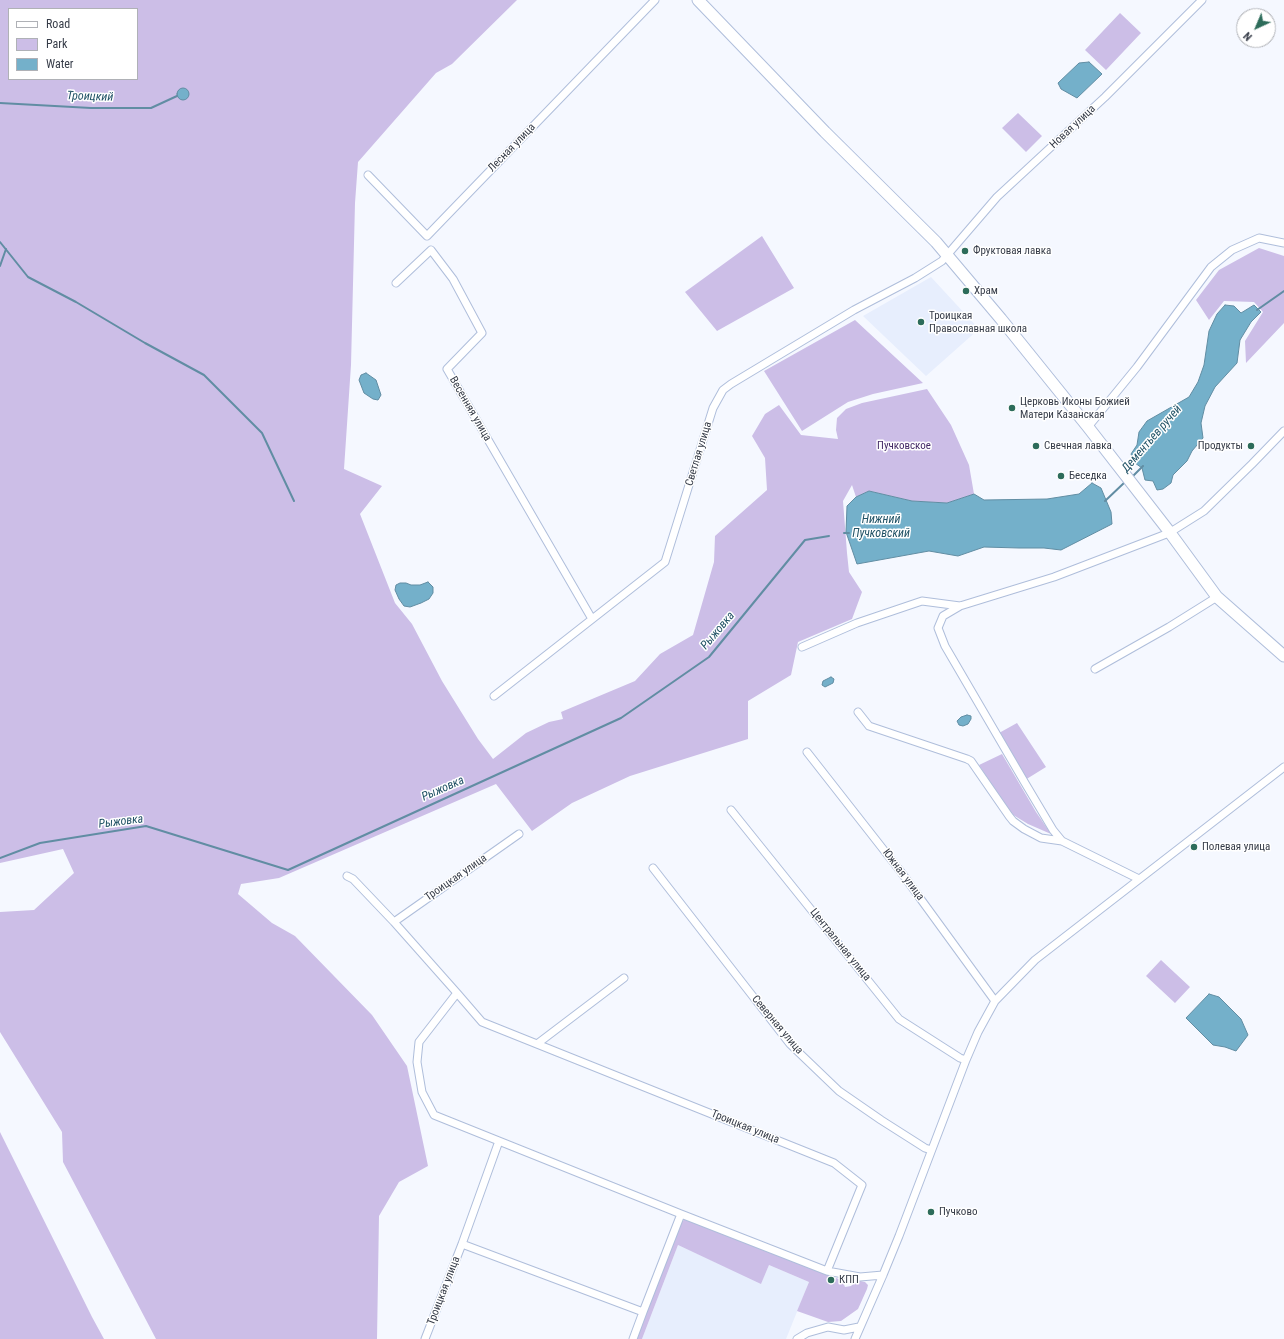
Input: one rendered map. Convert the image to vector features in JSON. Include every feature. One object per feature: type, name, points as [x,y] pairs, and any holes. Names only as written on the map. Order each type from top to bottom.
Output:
[{"type":"street","name":"Лесная улица","points":[[368,175],[428,236],[655,0]]},
{"type":"street","points":[[698,0],[825,132],[947,255],[1001,319],[1088,428],[1217,597],[1284,656]]},
{"type":"street","name":"Новая улица","points":[[947,255],[997,197],[1105,97],[1202,0]]},
{"type":"street","points":[[1088,428],[1137,367],[1211,267],[1232,250],[1259,238],[1284,243]]},
{"type":"street","name":"Весенняя улица","points":[[396,283],[431,250],[453,278],[482,333],[446,369],[592,619]]},
{"type":"street","name":"Светлая улица","points":[[494,696],[665,562],[713,408],[723,390],[854,310],[915,278],[942,261],[947,255]]},
{"type":"street","points":[[1062,841],[1039,808],[945,646],[938,628],[944,616],[960,606],[1054,577],[1169,533],[1204,511],[1284,431]]},
{"type":"street","points":[[1095,669],[1169,627],[1217,597]]},
{"type":"street","points":[[802,647],[857,623],[922,601],[960,606]]},
{"type":"street","points":[[858,712],[869,726],[971,761],[1008,816],[1013,821],[1040,838],[1062,841],[1138,879]]},
{"type":"street","name":"Южная улица","points":[[807,752],[901,872],[995,1000]]},
{"type":"street","points":[[855,1339],[912,1203],[966,1060],[978,1032],[995,1000],[1035,960],[1284,767]]},
{"type":"street","name":"Центральная улица","points":[[731,810],[899,1019],[960,1058],[966,1060]]},
{"type":"street","name":"Троицкая улица","points":[[394,922],[519,834]]},
{"type":"street","name":"Северная улица","points":[[653,868],[790,1044],[839,1091],[881,1120],[925,1148],[931,1150]]},
{"type":"street","name":"Троицкая улица","points":[[347,876],[353,879],[394,922],[482,1022],[834,1163],[862,1185],[828,1271]]},
{"type":"street","points":[[537,1044],[624,978]]},
{"type":"street","points":[[457,993],[419,1042],[417,1062],[422,1092],[434,1115],[828,1271],[860,1277],[883,1275]]},
{"type":"street","name":"Троицкая улица","points":[[426,1339],[499,1141]]},
{"type":"street","points":[[632,1339],[681,1214]]},
{"type":"street","name":"Троицкая улица","points":[[462,1244],[643,1312]]},
{"type":"street","points":[[797,1339],[807,1333],[828,1327],[844,1330],[859,1327]]},
{"type":"shaded area","name":"Троицкая Православная школа","points":[[931,277],[979,329],[926,376],[863,316]]},
{"type":"shaded area","points":[[678,1245],[761,1283],[769,1265],[809,1282],[786,1339],[642,1339]]},
{"type":"green space","name":"Пучковское","points":[[0,0],[517,0],[452,64],[436,73],[358,162],[355,203],[351,365],[344,469],[382,486],[360,514],[395,603],[412,624],[442,681],[478,739],[493,759],[526,733],[549,722],[563,719],[561,712],[635,681],[660,654],[693,635],[714,562],[715,536],[767,490],[765,458],[752,436],[765,414],[779,405],[801,435],[838,439],[836,430],[837,418],[846,409],[862,403],[927,389],[951,425],[969,465],[974,494],[947,503],[912,501],[869,491],[856,497],[852,485],[843,501],[847,553],[849,572],[862,592],[852,619],[798,642],[791,675],[748,701],[748,739],[630,776],[572,803],[532,831],[496,784],[279,878],[241,884],[238,894],[272,923],[295,936],[372,1015],[407,1066],[428,1166],[399,1182],[379,1216],[377,1339],[156,1339],[63,1162],[62,1132],[0,1032],[0,912],[34,910],[74,873],[63,849],[0,863]]},
{"type":"green space","points":[[1120,13],[1141,33],[1106,70],[1085,50]]},
{"type":"green space","points":[[1018,113],[1042,136],[1026,152],[1002,128]]},
{"type":"green space","points":[[762,236],[794,288],[717,331],[685,292]]},
{"type":"green space","points":[[1259,248],[1284,256],[1284,323],[1246,363],[1245,341],[1263,312],[1254,302],[1224,301],[1209,320],[1196,300],[1219,270]]},
{"type":"green space","points":[[855,320],[923,383],[873,394],[848,402],[802,431],[764,371]]},
{"type":"green space","points":[[1017,723],[1046,767],[1025,780],[999,733]]},
{"type":"green space","points":[[1002,754],[1036,812],[1051,834],[1028,824],[1010,813],[979,765]]},
{"type":"green space","points":[[1161,960],[1190,987],[1175,1003],[1146,976]]},
{"type":"green space","points":[[0,1132],[92,1317],[104,1339],[0,1339]]},
{"type":"green space","points":[[686,1219],[830,1275],[827,1281],[833,1284],[836,1278],[842,1280],[845,1287],[851,1286],[856,1281],[865,1282],[868,1285],[867,1289],[858,1309],[841,1321],[828,1322],[797,1311],[809,1282],[769,1265],[761,1284],[678,1245],[642,1339],[636,1339],[682,1221]]},
{"type":"water","points":[[1089,62],[1102,74],[1077,98],[1061,89],[1058,83],[1079,63]]},
{"type":"water","points":[[183,88],[187,90],[189,94],[187,98],[183,100],[179,98],[177,94],[179,90]]},
{"type":"water","points":[[1225,305],[1234,306],[1241,313],[1254,305],[1261,312],[1251,322],[1240,340],[1237,363],[1215,387],[1205,406],[1201,423],[1203,438],[1192,451],[1187,461],[1173,475],[1171,483],[1163,489],[1157,490],[1153,481],[1145,480],[1142,468],[1135,463],[1131,454],[1137,445],[1139,432],[1147,421],[1189,397],[1198,382],[1204,365],[1209,331],[1217,314]]},
{"type":"water","points":[[366,373],[376,380],[381,395],[378,400],[373,399],[364,393],[359,380],[361,375]]},
{"type":"water","name":"Нижний Пучковский","points":[[1092,483],[1101,488],[1111,512],[1112,524],[1061,550],[1044,548],[984,547],[958,556],[929,551],[857,564],[846,532],[847,506],[856,497],[869,491],[912,501],[947,503],[974,494],[984,500],[1047,499],[1079,494]]},
{"type":"water","points":[[428,582],[433,587],[433,593],[429,599],[410,607],[404,606],[395,590],[396,585],[400,583],[420,585]]},
{"type":"water","points":[[831,677],[834,679],[833,683],[825,687],[822,685],[823,681]]},
{"type":"water","points":[[967,715],[971,716],[968,724],[963,726],[959,725],[957,721],[961,717]]},
{"type":"water","points":[[1209,994],[1219,997],[1241,1019],[1248,1035],[1236,1051],[1213,1045],[1186,1018]]},
{"type":"waterway","name":"Троицкий","points":[[0,103],[91,108],[151,108],[177,96]]},
{"type":"waterway","points":[[0,242],[28,277],[76,302],[145,343],[204,375],[262,433],[294,501]]},
{"type":"waterway","points":[[0,266],[6,249]]},
{"type":"waterway","name":"Дементьев ручей","points":[[1257,310],[1284,291]]},
{"type":"waterway","name":"Дементьев ручей","points":[[1132,477],[1143,466]]},
{"type":"waterway","name":"Дементьев ручей","points":[[1105,501],[1125,482]]},
{"type":"waterway","name":"Дементьев ручей","points":[[844,533],[849,533]]},
{"type":"waterway","name":"Рыжовка","points":[[0,858],[40,843],[146,826],[288,870],[621,718],[709,657],[805,540],[829,536]]},
{"type":"place","name":"Фруктовая лавка","points":[[965,251]]},
{"type":"place","name":"Храм","points":[[966,291]]},
{"type":"place","name":"Троицкая Православная школа","points":[[921,322]]},
{"type":"place","name":"Церковь Иконы Божией Матери Казанская","points":[[1012,408]]},
{"type":"place","name":"Свечная лавка","points":[[1036,446]]},
{"type":"place","name":"Продукты","points":[[1251,446]]},
{"type":"place","name":"Беседка","points":[[1061,476]]},
{"type":"place","name":"Полевая улица","points":[[1194,847]]},
{"type":"place","name":"Пучково","points":[[931,1212]]},
{"type":"place","name":"КПП","points":[[831,1280]]}]
